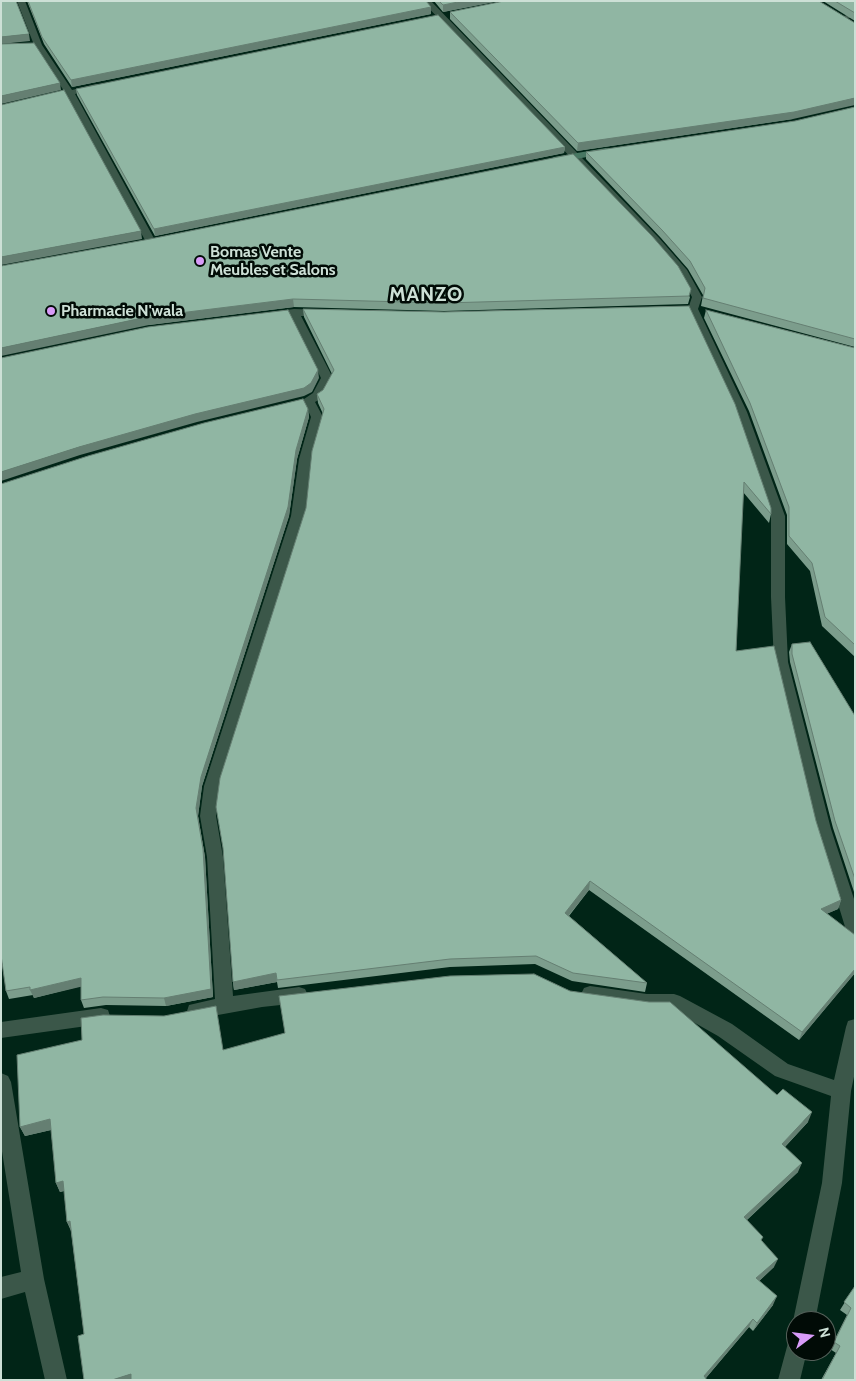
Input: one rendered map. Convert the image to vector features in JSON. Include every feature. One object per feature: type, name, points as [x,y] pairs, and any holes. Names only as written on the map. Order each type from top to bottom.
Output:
[{"type":"street","points":[[21,1],[33,45],[69,92],[152,242]]},
{"type":"street","points":[[426,1],[446,15],[683,272],[697,297],[688,309]]},
{"type":"street","points":[[432,18],[446,15]]},
{"type":"street","points":[[855,15],[837,16],[855,27]]},
{"type":"street","points":[[40,99],[107,84]]},
{"type":"street","points":[[547,162],[615,150]]},
{"type":"street","points":[[688,309],[712,314]]},
{"type":"street","points":[[688,309],[741,412],[778,516],[778,597],[781,662],[823,829],[855,930]]},
{"type":"street","points":[[258,316],[294,312],[332,313]]},
{"type":"street","points":[[292,406],[309,401],[318,394],[327,378],[294,312]]},
{"type":"street","points":[[224,1007],[215,857],[208,816],[212,786],[298,516],[305,459],[317,417],[309,401]]},
{"type":"street","points":[[569,991],[647,1002],[674,1002],[725,1030],[782,1070],[840,1091]]},
{"type":"street","points":[[176,1014],[262,999],[312,993]]},
{"type":"street","points":[[1,1030],[114,1015]]},
{"type":"street","points":[[806,1311],[832,1183],[840,1091],[855,1027]]},
{"type":"street","points":[[1,1082],[33,1279],[56,1380]]},
{"type":"street","points":[[1,1288],[33,1279]]},
{"type":"street","points":[[789,1380],[794,1361]]},
{"type":"building","points":[[1,1],[16,1],[29,34],[1,37]]},
{"type":"building","points":[[28,1],[426,1],[431,7],[71,80],[42,37]]},
{"type":"building","points":[[439,1],[463,1],[443,5]]},
{"type":"building","points":[[504,1],[819,1],[855,23],[855,98],[794,112],[578,143],[450,12]]},
{"type":"building","points":[[835,1],[855,1],[855,13]]},
{"type":"building","points":[[438,15],[565,147],[154,229],[76,89]]},
{"type":"building","points":[[34,43],[60,83],[1,96],[1,44]]},
{"type":"building","points":[[64,90],[141,231],[1,257],[1,105]]},
{"type":"building","points":[[855,107],[855,339],[703,298],[705,288],[690,261],[586,152],[795,121]]},
{"type":"building","points":[[573,154],[652,236],[678,266],[691,289],[689,296],[444,303],[293,299],[147,317],[1,348],[1,266],[150,239]]},
{"type":"building","points":[[689,306],[735,404],[771,508],[771,514],[744,482],[736,651],[774,646],[816,821],[841,900],[821,909],[855,935],[855,969],[802,1032],[590,881],[565,913],[647,983],[573,973],[536,956],[450,959],[277,980],[276,973],[233,982],[223,848],[216,807],[220,778],[306,508],[312,451],[324,409],[317,394],[323,390],[334,370],[303,309],[444,312]]},
{"type":"building","points":[[288,310],[318,370],[311,383],[304,388],[195,414],[79,447],[1,472],[1,358],[148,327]]},
{"type":"building","points":[[706,310],[855,348],[855,645],[825,617],[812,563],[789,536],[789,507],[750,403]]},
{"type":"building","points":[[303,399],[308,409],[296,450],[288,507],[201,777],[196,808],[203,849],[211,989],[164,998],[103,997],[81,1000],[81,978],[30,990],[30,987],[6,991],[1,955],[1,484],[88,456],[204,423]]},
{"type":"building","points":[[810,642],[855,716],[855,879],[835,821],[792,654],[792,644]]},
{"type":"building","points":[[534,974],[570,991],[649,1002],[670,1002],[777,1095],[783,1089],[812,1112],[782,1144],[802,1163],[744,1217],[763,1237],[761,1240],[778,1259],[756,1278],[777,1296],[757,1323],[753,1319],[704,1376],[707,1380],[131,1380],[131,1374],[112,1380],[84,1380],[78,1336],[84,1334],[70,1221],[67,1222],[63,1181],[56,1183],[50,1119],[20,1127],[17,1055],[82,1040],[81,1018],[103,1015],[164,1016],[216,1006],[223,1050],[285,1033],[279,996],[450,976]]},
{"type":"building","points":[[855,1286],[855,1380],[822,1380],[832,1361],[836,1361],[836,1354],[840,1346],[836,1343],[836,1338],[851,1308],[844,1302]]},
{"type":"place","name":"Bomas Vente Meubles et Salons","points":[[200,261]]},
{"type":"place","name":"Pharmacie N'wala","points":[[51,311]]},
{"type":"district","name":"MANZO","points":[[426,295]]}]
